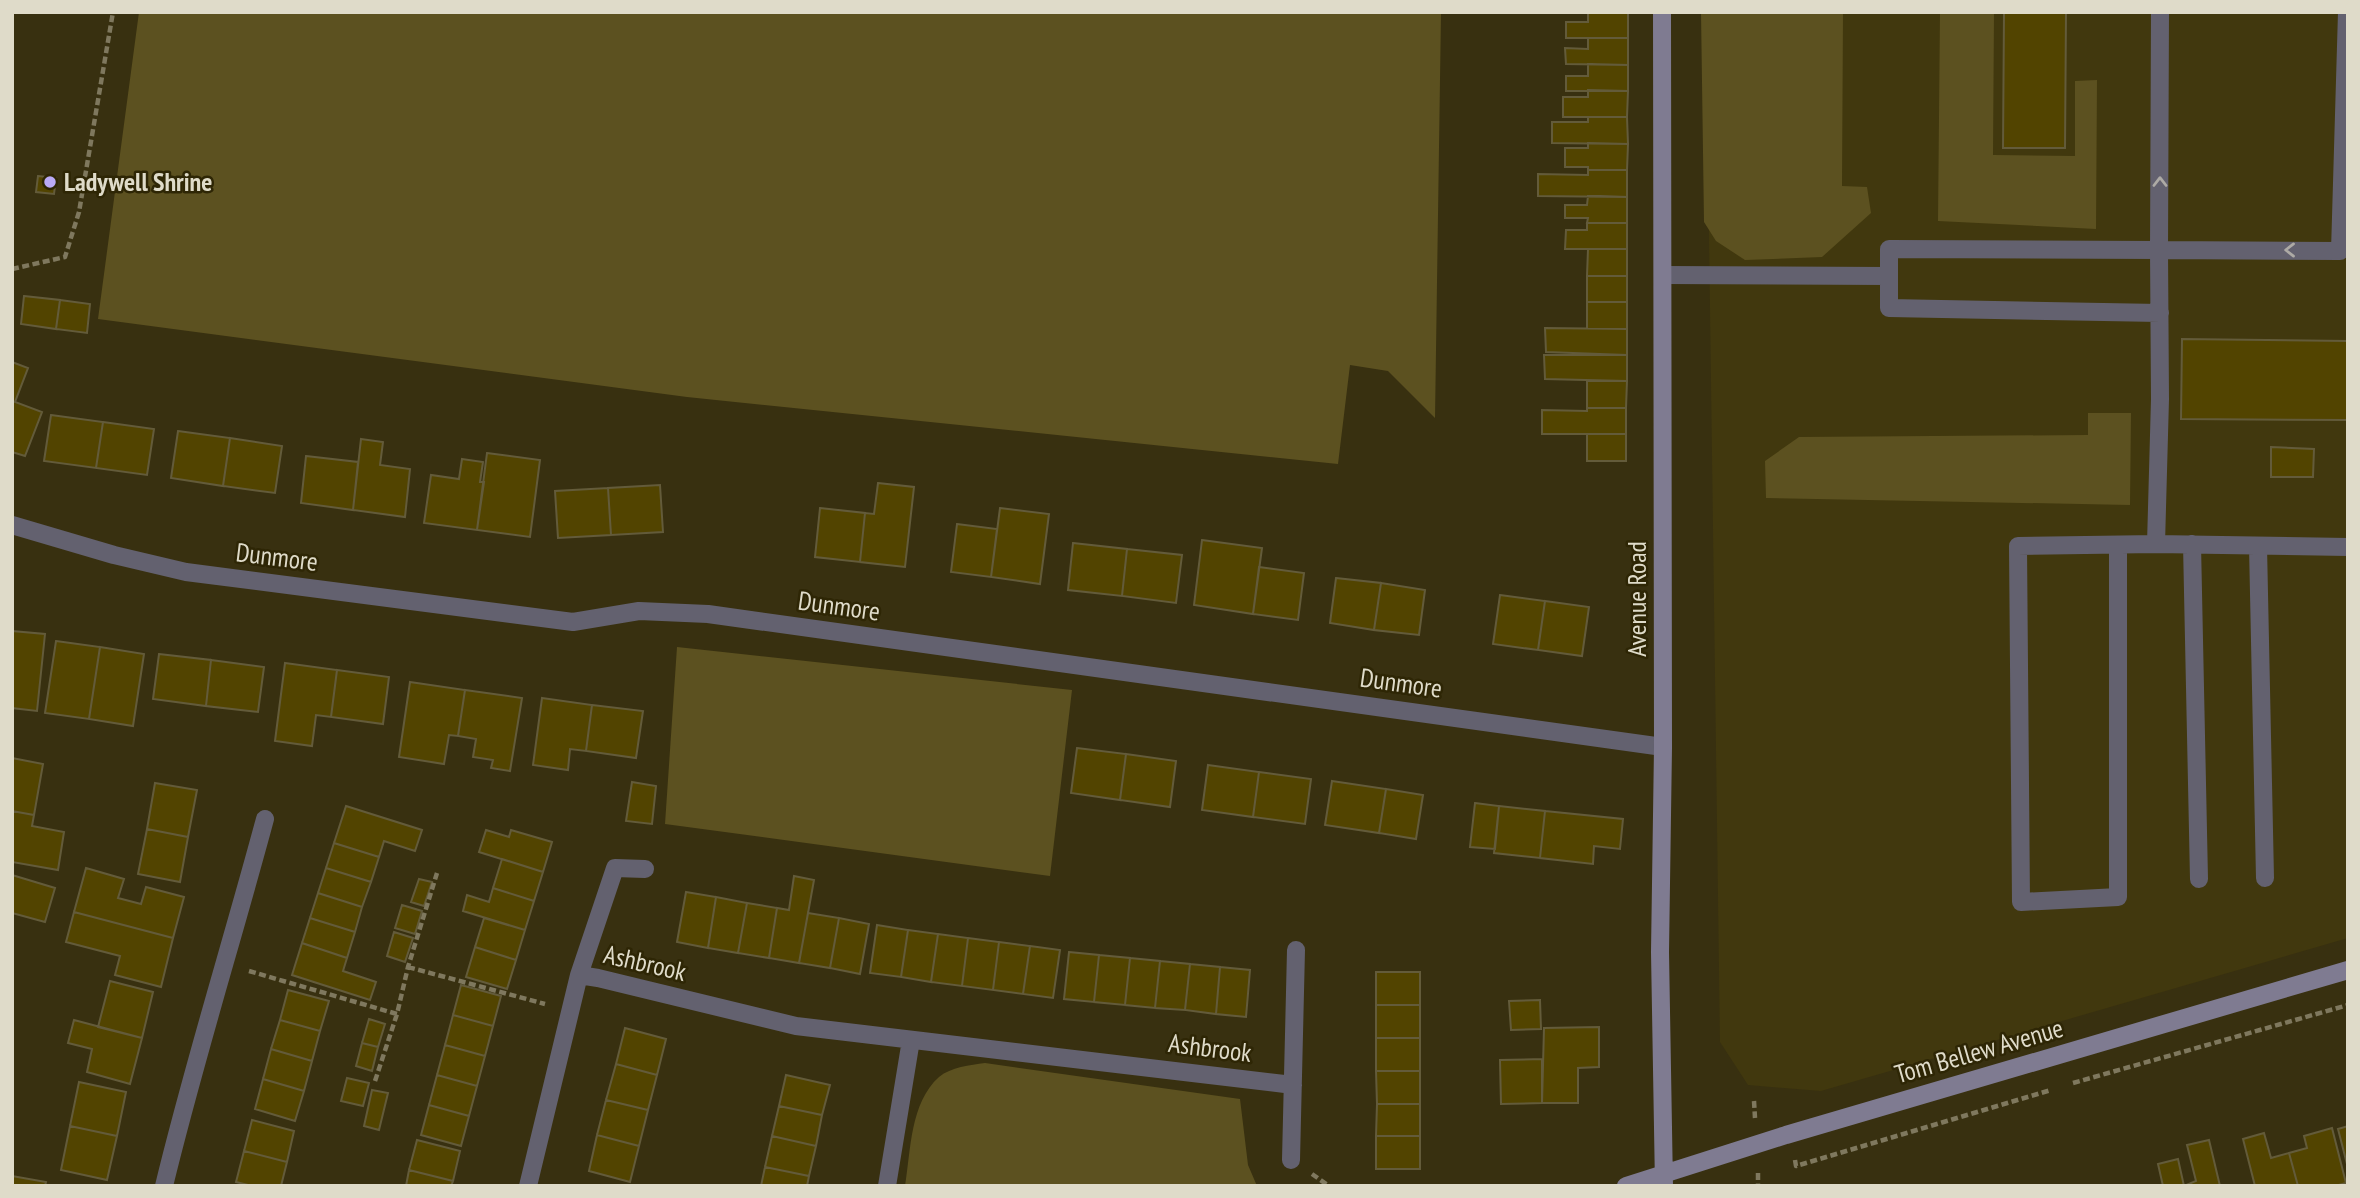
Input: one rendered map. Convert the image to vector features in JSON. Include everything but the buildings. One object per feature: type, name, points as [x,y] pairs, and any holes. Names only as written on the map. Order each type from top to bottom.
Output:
[{"type":"street","name":"Avenue Road","points":[[1662,12],[1663,747],[1660,952],[1664,1180]]},
{"type":"street","points":[[2156,544],[2160,313],[2160,12]]},
{"type":"street","points":[[2160,313],[1889,308],[1889,249],[2344,251],[2347,12]]},
{"type":"street","points":[[1663,275],[1889,276]]},
{"type":"street","name":"Dunmore","points":[[12,526],[186,572],[573,622],[639,611],[708,614],[1663,747]]},
{"type":"street","points":[[2192,544],[2199,879]]},
{"type":"street","points":[[2118,545],[2118,897],[2021,902],[2018,546],[2192,544],[2348,547]]},
{"type":"street","points":[[2258,545],[2265,878]]},
{"type":"street","points":[[164,1186],[185,1100],[265,819]]},
{"type":"street","points":[[579,975],[615,867],[645,869]]},
{"type":"street","points":[[1291,1160],[1296,950]]},
{"type":"street","name":"Tom Bellew Avenue","points":[[1626,1186],[1664,1180],[1786,1135],[2348,970]]},
{"type":"street","name":"Ashbrook","points":[[528,1186],[579,975],[796,1026],[1293,1085]]},
{"type":"street","points":[[887,1186],[911,1040]]},
{"type":"path","points":[[12,270],[65,257],[79,212],[113,12]]},
{"type":"path","points":[[375,1081],[437,873]]},
{"type":"path","points":[[225,964],[397,1013]]},
{"type":"path","points":[[408,967],[570,1010]]},
{"type":"path","points":[[1786,1135],[1797,1166],[2348,1005]]},
{"type":"shaded area","points":[[139,12],[1441,12],[1435,418],[1388,371],[1350,365],[1338,464],[687,397],[98,319]]},
{"type":"shaded area","points":[[1701,12],[1843,12],[1842,186],[1867,187],[1871,213],[1822,257],[1745,260],[1716,241],[1704,222]]},
{"type":"shaded area","points":[[1706,12],[2348,12],[2348,938],[1821,1091],[1748,1085],[1720,1042]]},
{"type":"shaded area","points":[[1940,12],[1994,12],[1993,155],[2075,156],[2075,81],[2097,80],[2096,229],[1938,221]]},
{"type":"shaded area","points":[[2088,413],[2131,413],[2130,505],[1766,498],[1765,461],[1799,437],[2088,435]]},
{"type":"shaded area","points":[[677,647],[1072,690],[1050,876],[665,824]]},
{"type":"shaded area","points":[[985,1063],[1240,1099],[1248,1165],[1257,1186],[905,1186],[913,1128],[929,1088],[949,1071]]},
{"type":"place","name":"Ladywell Shrine","points":[[50,182]]}]
